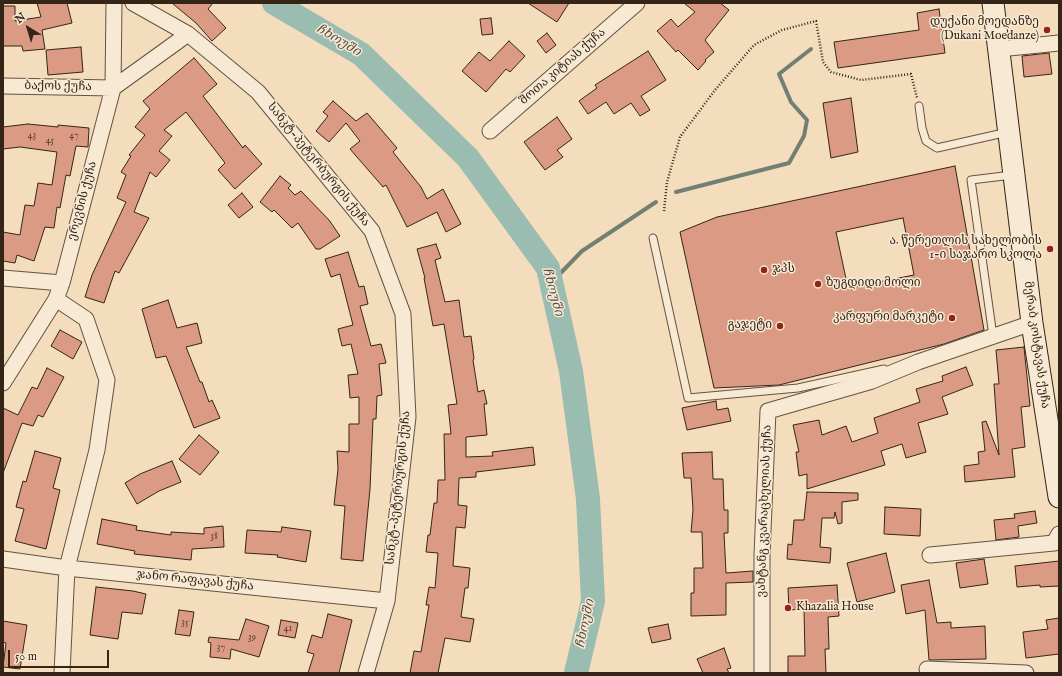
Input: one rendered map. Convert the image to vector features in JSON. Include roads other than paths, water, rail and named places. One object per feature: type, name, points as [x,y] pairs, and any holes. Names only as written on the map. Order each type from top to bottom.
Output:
[{"type":"main road","name":"მერაბ კოსტავას ქუჩა","points":[[993,3],[1032,323],[1059,497]]},
{"type":"street","name":"ერევნის ქუჩა","points":[[3,383],[56,299],[62,283],[113,88],[114,3]]},
{"type":"street","name":"სანკტ-პეტერბურგის ქუჩა","points":[[133,3],[188,34],[258,92],[372,231],[403,314],[408,417],[386,601],[366,673]]},
{"type":"street","name":"შოთა კიტიას ქუჩა","points":[[490,131],[637,3]]},
{"type":"street","points":[[113,88],[188,34]]},
{"type":"street","points":[[999,49],[1059,43]]},
{"type":"street","name":"ბაქოს ქუჩა","points":[[3,86],[113,88]]},
{"type":"street","points":[[3,278],[62,283]]},
{"type":"street","points":[[56,299],[86,319],[107,380],[97,450],[67,568],[62,673]]},
{"type":"street","name":"ვახტანგ კვარაცხელიას ქუჩა","points":[[762,673],[762,555],[768,411],[872,381],[918,362],[1032,323]]},
{"type":"street","points":[[930,555],[1054,543],[1059,534]]},
{"type":"street","name":"ჯანო რაფავას ქუჩა","points":[[3,559],[67,568],[386,601]]},
{"type":"street","points":[[927,669],[1026,673]]},
{"type":"lane","points":[[919,106],[922,128],[926,141],[937,148],[1008,132]]},
{"type":"lane","points":[[994,336],[972,180],[1013,175]]},
{"type":"lane","points":[[653,238],[688,398],[798,388],[918,362]]},
{"type":"waterway","name":"ჩხოუში","points":[[274,3],[361,54],[468,158],[548,268],[571,371],[588,499],[593,601],[576,673]]},
{"type":"waterway","points":[[676,192],[789,163],[804,136],[807,120],[791,102],[779,74],[811,49]]},
{"type":"waterway","points":[[551,283],[582,251],[656,202]]},
{"type":"place","name":"დუქანი მოედანზე (Dukani Moedanze)","points":[[1047,30]]},
{"type":"place","name":"ა. წერეთლის სახელობის 1-ი საჯარო სკოლა","points":[[1050,249]]},
{"type":"place","name":"ჯპს","points":[[764,270]]},
{"type":"place","name":"ზუგდიდი მოლი","points":[[818,284]]},
{"type":"place","name":"კარფური მარკეტი","points":[[952,318]]},
{"type":"place","name":"გაჯეტი","points":[[780,326]]},
{"type":"place","name":"Khazalia House","points":[[788,608]]}]
